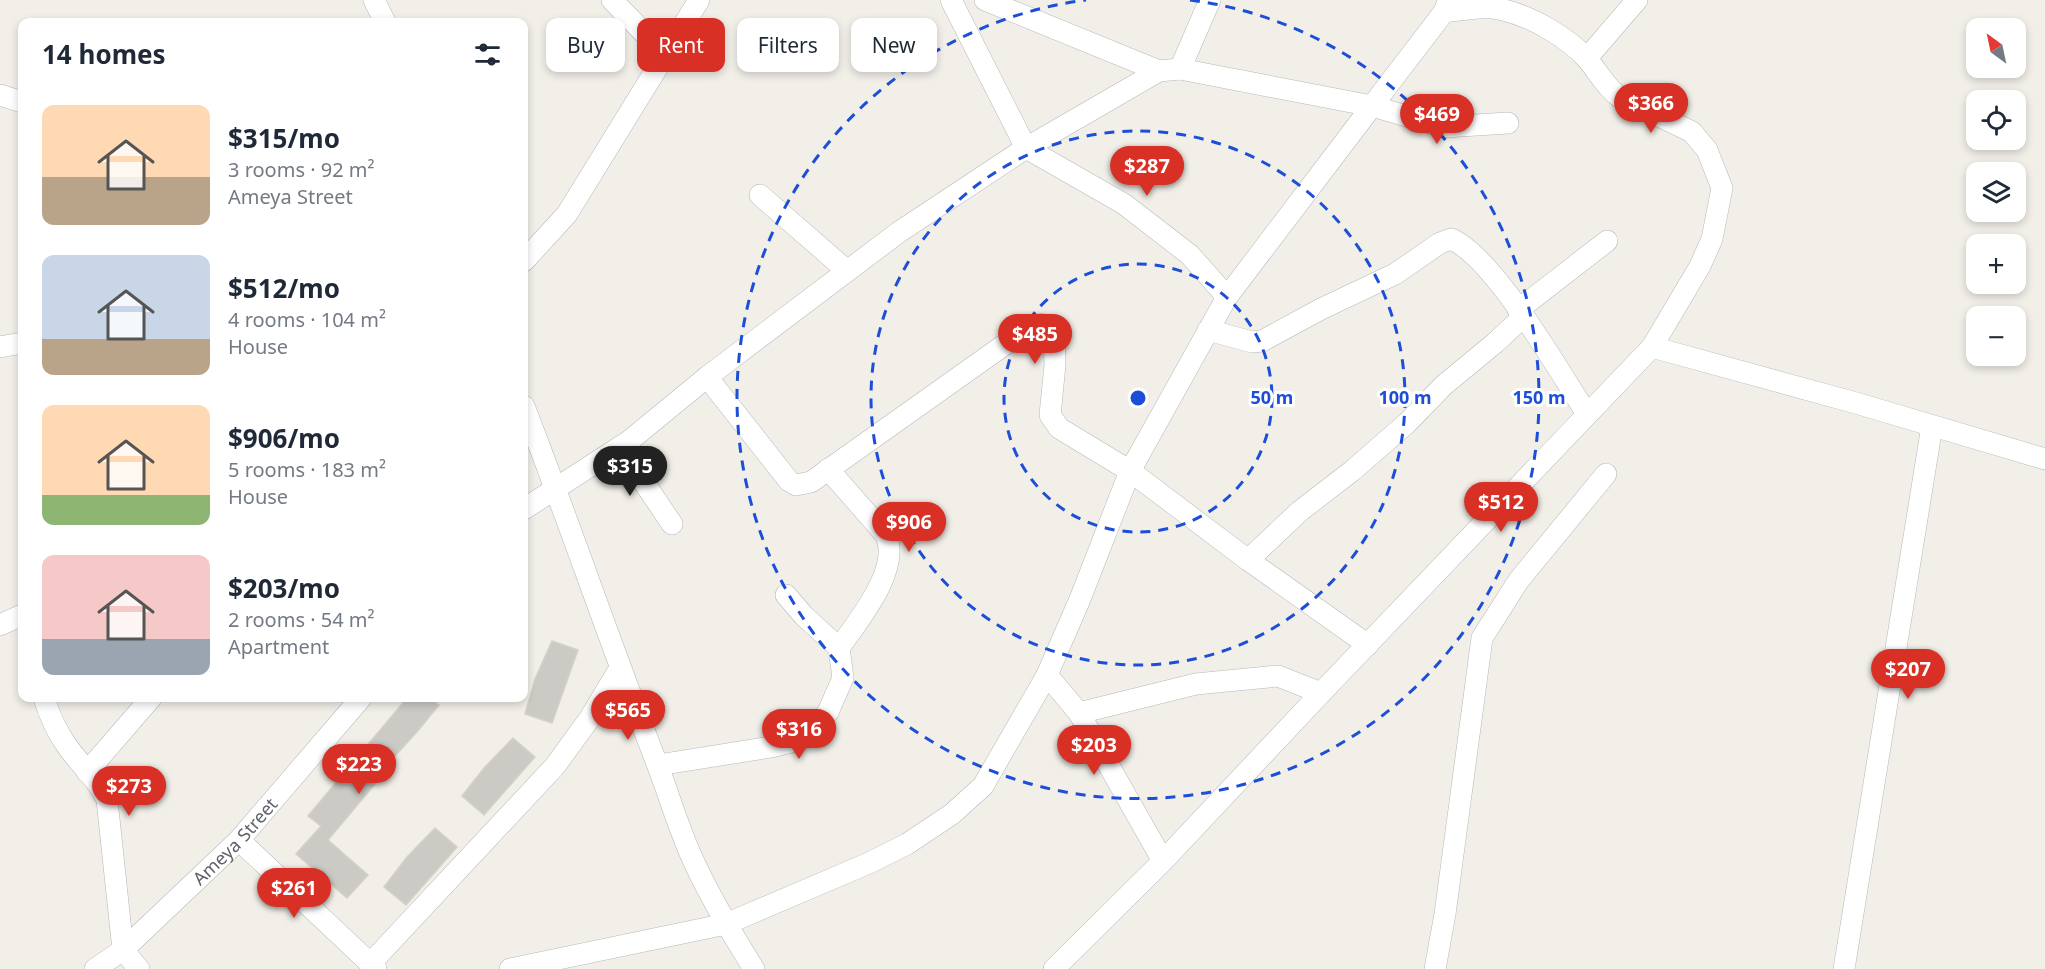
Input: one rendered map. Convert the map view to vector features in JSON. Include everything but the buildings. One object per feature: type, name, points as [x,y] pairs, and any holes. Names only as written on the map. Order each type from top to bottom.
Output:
[{"type":"street","points":[[374,0],[383,18]]},
{"type":"street","points":[[612,0],[637,26]]},
{"type":"street","points":[[528,257],[567,214],[699,0]]},
{"type":"street","points":[[951,0],[1026,148],[1124,204],[1190,255],[1227,297]]},
{"type":"street","points":[[985,0],[1170,70],[1372,106],[1444,126],[1508,123]]},
{"type":"street","points":[[528,506],[620,447],[707,377],[899,232],[1026,148],[1170,70],[1210,0]]},
{"type":"street","points":[[1587,58],[1637,0]]},
{"type":"street","points":[[510,969],[726,924],[869,863],[907,844],[952,814],[983,786],[1047,675],[1080,599],[1130,471],[1227,297],[1446,6],[1504,10],[1550,28],[1587,58],[1611,91],[1692,132],[1707,150],[1722,188],[1712,239],[1700,266],[1652,347],[1321,693],[1164,861],[1054,969]]},
{"type":"street","points":[[0,95],[18,101]]},
{"type":"street","points":[[759,195],[846,270]]},
{"type":"street","points":[[1208,330],[1252,342],[1262,341],[1321,309],[1395,274],[1440,243],[1451,239],[1459,242],[1483,264],[1520,313],[1587,414]]},
{"type":"street","points":[[1248,560],[1300,511],[1360,464],[1407,423],[1444,385],[1495,343],[1520,313],[1608,241]]},
{"type":"street","points":[[707,377],[789,482],[796,485],[811,482],[1037,324],[1046,325],[1054,334],[1055,365],[1050,415],[1059,428],[1130,471],[1248,560],[1368,645]]},
{"type":"street","points":[[0,347],[18,345]]},
{"type":"street","points":[[1652,347],[2045,459]]},
{"type":"street","points":[[528,416],[694,862],[726,924],[754,969]]},
{"type":"street","points":[[1844,969],[1932,426]]},
{"type":"street","points":[[620,447],[672,524]]},
{"type":"street","points":[[828,469],[879,527],[890,543],[889,563],[870,603],[839,648]]},
{"type":"street","points":[[1435,969],[1447,902],[1482,638],[1519,580],[1606,474]]},
{"type":"street","points":[[658,765],[771,747],[799,740],[813,730],[828,712],[843,678],[839,648],[804,616],[786,595]]},
{"type":"street","points":[[0,625],[18,617]]},
{"type":"street","points":[[239,840],[373,967],[555,766],[590,718],[620,668]]},
{"type":"street","points":[[1047,675],[1079,713],[1164,861]]},
{"type":"street","points":[[1079,713],[1196,684],[1257,677],[1278,676],[1321,693]]},
{"type":"street","points":[[45,702],[66,745],[101,786],[107,800],[123,950],[139,969]]},
{"type":"street","points":[[87,772],[148,702]]},
{"type":"street","name":"Ameya Street","points":[[95,969],[123,950],[239,840],[357,702]]}]
